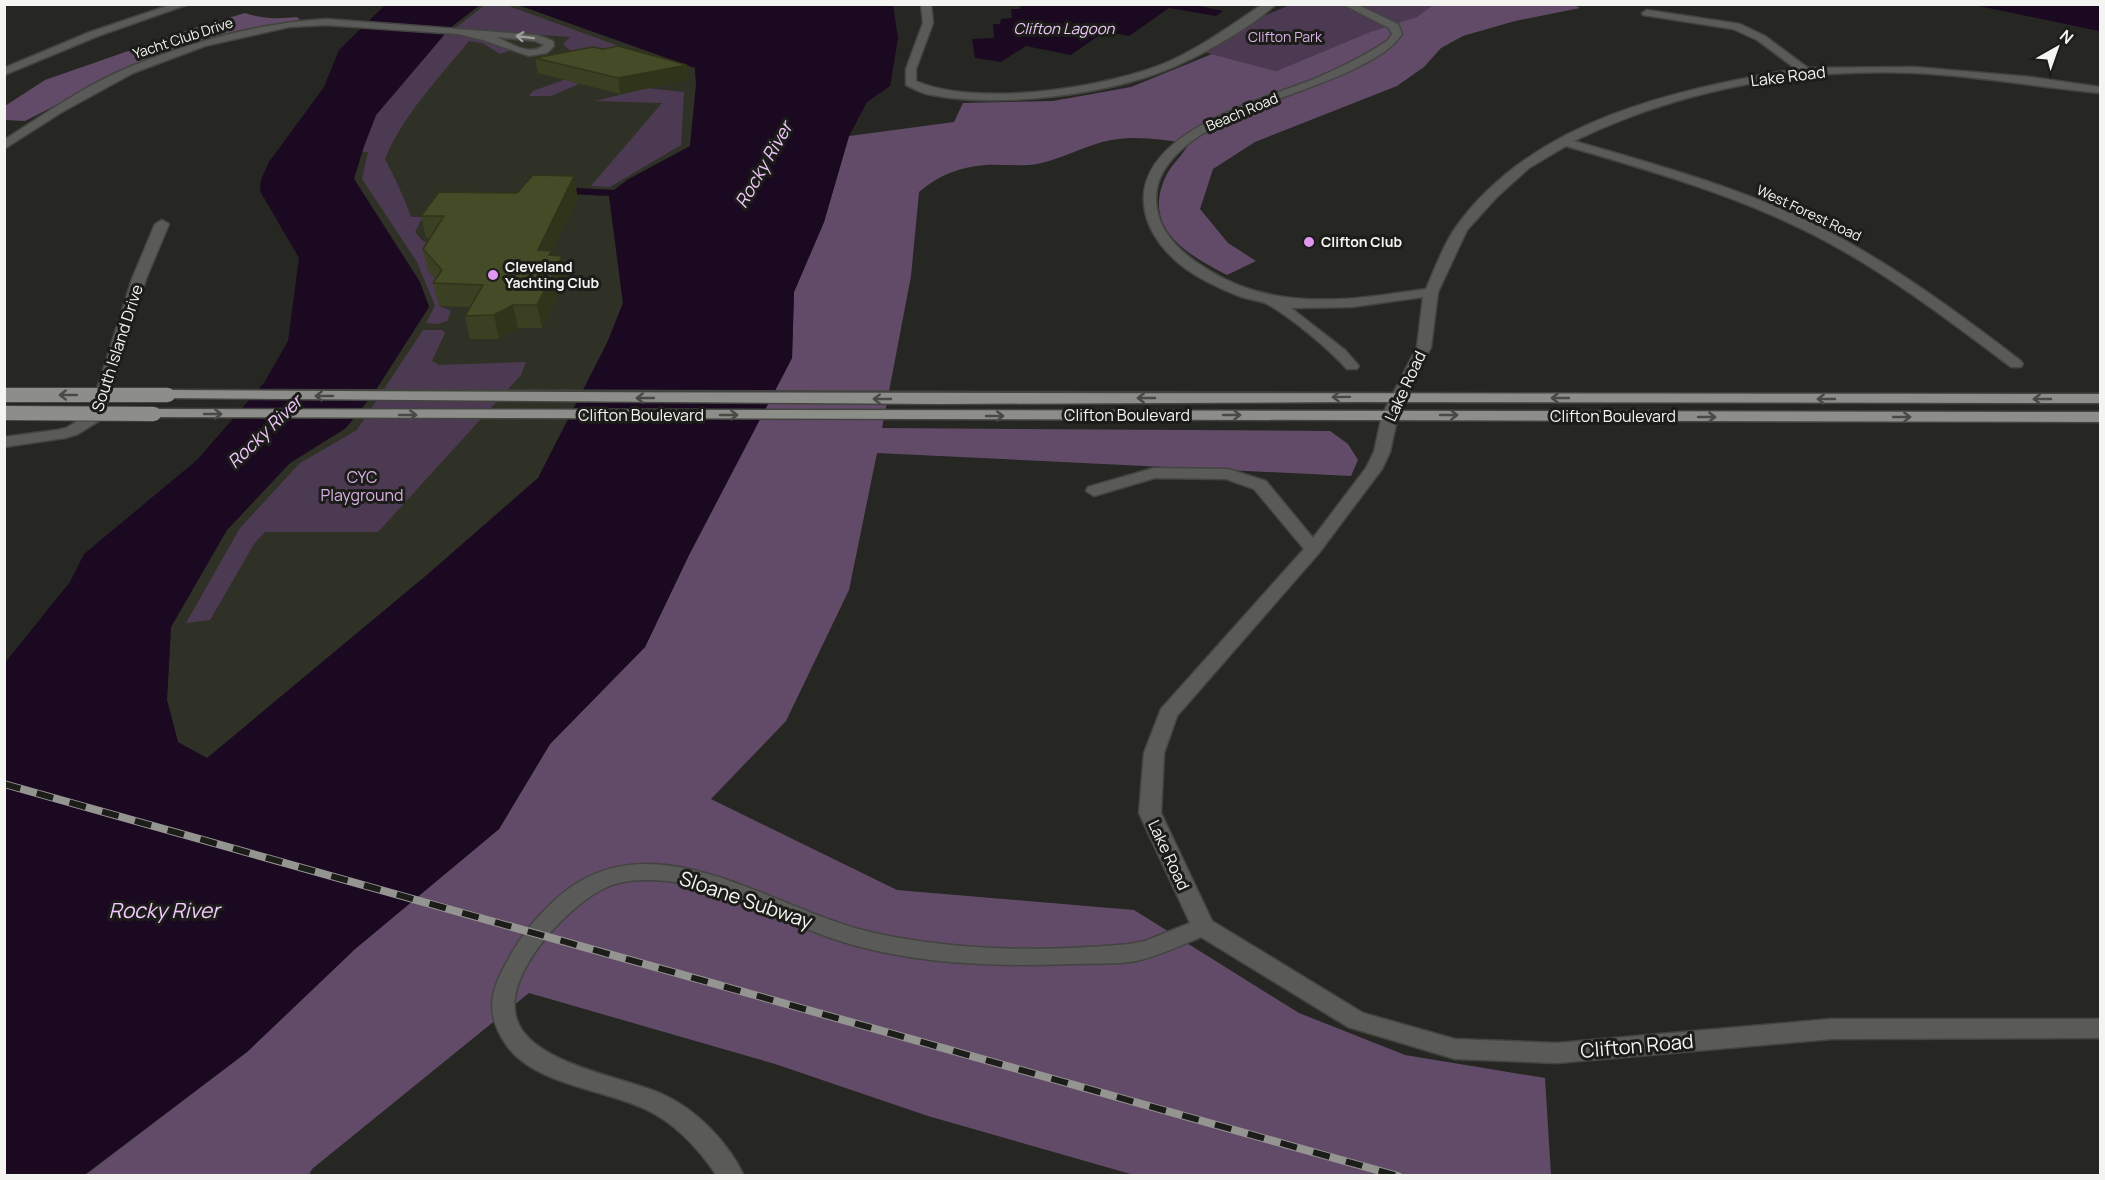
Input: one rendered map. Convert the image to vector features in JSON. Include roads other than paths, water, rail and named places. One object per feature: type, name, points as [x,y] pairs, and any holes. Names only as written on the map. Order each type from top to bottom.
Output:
[{"type":"main road","name":"Clifton Boulevard","points":[[4,395],[940,399],[1400,397],[2100,399]]},
{"type":"main road","name":"Clifton Boulevard","points":[[4,413],[2100,417]]},
{"type":"street","points":[[4,72],[166,6],[184,4]]},
{"type":"street","points":[[926,4],[928,22],[911,69],[910,83],[919,89],[934,93],[998,96],[1083,89],[1160,69],[1195,52],[1270,4]]},
{"type":"street","points":[[1336,4],[1349,6]]},
{"type":"street","name":"Beach Road","points":[[1349,6],[1394,26],[1397,34],[1391,43],[1336,74],[1232,113],[1200,130],[1179,146],[1155,175],[1147,200],[1150,218],[1160,236],[1171,249],[1193,267],[1238,291],[1273,301],[1304,304],[1362,303],[1431,292]]},
{"type":"street","points":[[1647,13],[1736,26],[1761,38],[1805,72]]},
{"type":"street","name":"Yacht Club Drive","points":[[4,146],[58,110],[129,71],[192,48],[289,24],[311,21],[340,23],[537,38],[549,43],[546,50],[528,63],[525,56],[517,50],[488,38],[462,33]]},
{"type":"street","name":"Lake Road","points":[[1203,927],[1150,813],[1154,753],[1168,714],[1313,549],[1374,469],[1382,452],[1390,415],[1424,347],[1431,292],[1461,229],[1491,196],[1525,165],[1563,141],[1612,118],[1669,98],[1727,84],[1805,72],[1914,70],[2021,79],[2100,90]]},
{"type":"street","name":"West Forest Road","points":[[1563,141],[1671,174],[1784,215],[1867,258],[1934,302],[2016,364]]},
{"type":"street","name":"South Island Drive","points":[[4,442],[72,431],[96,416],[139,279],[162,224]]},
{"type":"street","name":"Beach Road","points":[[1273,301],[1340,353],[1352,366]]},
{"type":"street","points":[[1094,491],[1154,473],[1228,474],[1260,484],[1313,549]]},
{"type":"street","name":"Sloane Subway","points":[[731,1176],[720,1158],[691,1126],[654,1102],[553,1067],[520,1044],[505,1020],[503,995],[516,964],[548,921],[569,900],[598,882],[627,873],[670,874],[728,890],[840,933],[898,947],[1020,958],[1136,952],[1203,927]]},
{"type":"street","name":"Clifton Road","points":[[1203,927],[1356,1020],[1455,1049],[1557,1053],[1831,1029],[2100,1029]]},
{"type":"water","name":"Clifton Lagoon","points":[[1191,4],[1223,11],[1216,16],[1169,8],[1129,36],[1105,31],[1071,55],[1026,46],[1001,62],[975,58],[972,39],[994,38],[993,24],[1000,24],[1001,19],[1012,18],[1011,9],[1020,9],[1021,5]]},
{"type":"water","name":"Rocky River","points":[[385,5],[480,5],[450,28],[376,115],[354,179],[420,282],[429,307],[374,393],[346,428],[290,463],[227,530],[171,627],[167,700],[178,742],[207,758],[428,574],[538,478],[607,343],[623,303],[609,196],[549,193],[555,187],[614,190],[627,180],[690,146],[696,85],[695,68],[518,5],[893,5],[898,38],[890,86],[867,102],[849,136],[824,222],[794,292],[792,358],[689,555],[645,647],[550,744],[499,829],[355,949],[247,1052],[84,1175],[5,1175],[4,664],[70,582],[84,554],[197,460],[264,383],[288,341],[299,258],[260,191],[261,180],[269,162],[324,87],[339,50]]},
{"type":"water","points":[[1974,5],[2100,5],[2100,31],[2094,30]]},
{"type":"railway","points":[[4,784],[1398,1176]]},
{"type":"place","name":"Clifton Club","points":[[1309,242]]},
{"type":"place","name":"Cleveland Yachting Club","points":[[493,275]]},
{"type":"park label","name":"Clifton Park","points":[[1285,37]]},
{"type":"park label","name":"CYC Playground","points":[[362,486]]}]
